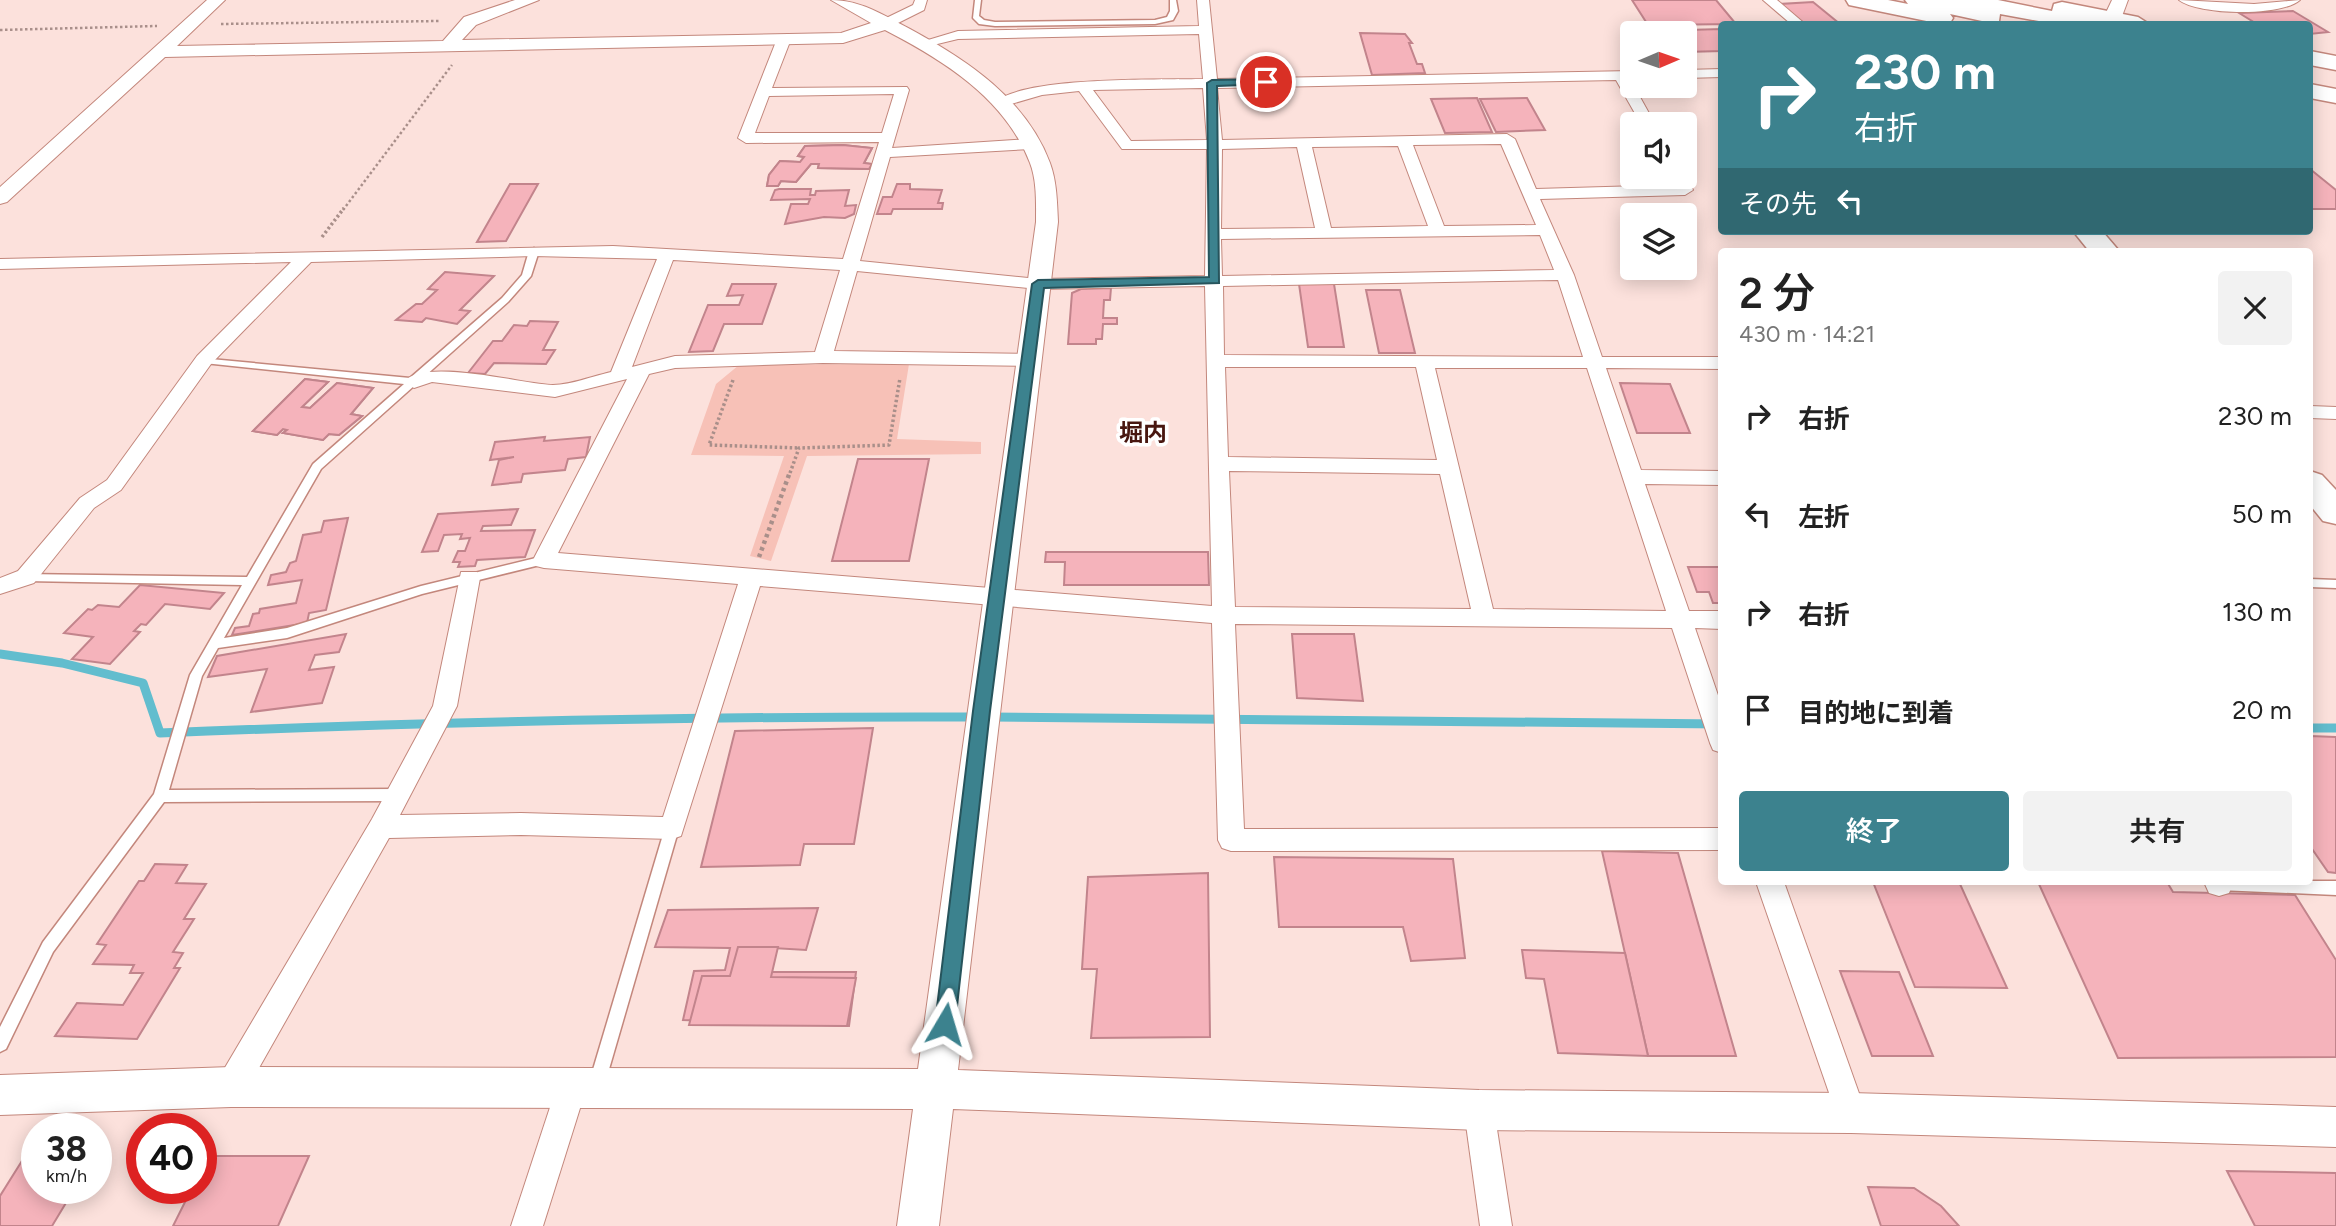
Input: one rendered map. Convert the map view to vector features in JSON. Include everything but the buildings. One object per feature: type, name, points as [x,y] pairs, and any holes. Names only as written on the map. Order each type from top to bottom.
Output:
[{"type":"highway","points":[[1856,0],[1878,21]]},
{"type":"highway","points":[[1856,0],[1960,21]]},
{"type":"highway","points":[[1916,0],[2020,21]]},
{"type":"highway","points":[[1965,0],[2071,21]]},
{"type":"highway","points":[[2019,0],[2115,15]]},
{"type":"highway","points":[[2313,59],[2336,63]]},
{"type":"highway","points":[[2313,69],[2336,73]]},
{"type":"highway","points":[[2313,80],[2336,84]]},
{"type":"highway","points":[[2313,92],[2336,96]]},
{"type":"highway","points":[[2091,235],[2102,248]]},
{"type":"highway","points":[[2313,486],[2336,512]]},
{"type":"street","points":[[0,198],[217,0]]},
{"type":"street","points":[[449,45],[470,22],[531,0]]},
{"type":"street","points":[[839,0],[925,43],[954,61],[1001,103],[1031,144],[1040,165],[1045,192],[1046,222],[980,720],[937,1089],[918,1226]]},
{"type":"street","points":[[159,52],[843,38],[885,24],[919,7],[921,0]]},
{"type":"street","points":[[1203,0],[1215,143],[1215,361],[1231,840],[1718,839]]},
{"type":"street","points":[[1769,0],[1794,21]]},
{"type":"street","points":[[2185,0],[2228,8],[2282,5],[2294,0]]},
{"type":"street","points":[[925,43],[958,35],[1206,30]]},
{"type":"street","points":[[784,39],[746,138],[886,145],[1031,144]]},
{"type":"street","points":[[1698,74],[1718,73]]},
{"type":"street","points":[[1001,103],[1040,91],[1083,86],[1620,75]]},
{"type":"street","points":[[1083,86],[1127,146],[1507,139],[1565,275],[1717,729]]},
{"type":"street","points":[[764,92],[902,90],[823,357]]},
{"type":"street","points":[[1403,140],[1438,231]]},
{"type":"street","points":[[1303,141],[1324,233]]},
{"type":"street","points":[[1531,194],[1684,189]]},
{"type":"street","points":[[1213,234],[1546,230]]},
{"type":"street","points":[[0,264],[534,250],[667,254],[850,265],[1038,284],[1565,275]]},
{"type":"street","points":[[619,375],[667,254]]},
{"type":"street","points":[[0,586],[26,577],[87,503],[114,485],[204,360],[306,257]]},
{"type":"street","points":[[414,382],[431,376],[555,391],[675,362],[823,357],[1028,360]]},
{"type":"street","points":[[1215,361],[1718,363]]},
{"type":"street","points":[[1424,362],[1484,618]]},
{"type":"street","points":[[642,369],[544,560],[1222,615],[1718,620]]},
{"type":"street","points":[[2313,412],[2336,413]]},
{"type":"street","points":[[1218,464],[1448,467]]},
{"type":"street","points":[[1633,477],[1718,478]]},
{"type":"street","points":[[381,827],[521,824],[672,828],[752,575]]},
{"type":"street","points":[[231,1087],[381,827],[444,706],[469,578]]},
{"type":"street","points":[[1771,885],[1851,1113]]},
{"type":"street","points":[[527,1226],[584,1086]]},
{"type":"street","points":[[5,1103],[231,1087],[937,1089],[1479,1110],[1851,1113],[2336,1127]]},
{"type":"street","points":[[1479,1110],[1496,1226]]},
{"type":"lane","points":[[978,0],[975,17],[982,22],[995,24],[1155,22],[1170,18],[1174,11],[1173,0]]},
{"type":"lane","points":[[0,1044],[48,947],[160,796],[196,675],[317,467],[505,300],[526,276],[534,250]]},
{"type":"lane","points":[[204,360],[414,382]]},
{"type":"lane","points":[[215,645],[287,633],[421,590],[544,560]]},
{"type":"lane","points":[[26,577],[249,582]]},
{"type":"lane","points":[[2313,583],[2336,584]]},
{"type":"lane","points":[[160,796],[398,794]]},
{"type":"lane","points":[[584,1086],[672,828]]},
{"type":"lane","points":[[2265,885],[2336,888]]},
{"type":"path","points":[[0,30],[446,21]]},
{"type":"path","points":[[306,257],[454,63]]},
{"type":"path","points":[[745,376],[733,378],[709,445],[799,448],[889,445],[900,377],[887,377]]},
{"type":"path","points":[[752,575],[799,448]]},
{"type":"shaded area","points":[[909,364],[897,439],[981,442],[981,454],[807,456],[771,561],[750,556],[784,456],[691,455],[716,384],[739,365]]},
{"type":"waterway","points":[[0,654],[62,663],[143,683],[160,733],[568,720],[976,717]]},
{"type":"waterway","points":[[990,717],[1718,724]]},
{"type":"waterway","points":[[2313,728],[2336,728]]},
{"type":"district","name":"堀内","points":[[1143,432]]},
{"type":"route","points":[[945,1024],[981,711],[1038,284],[1215,280],[1212,83],[1266,82]]}]
